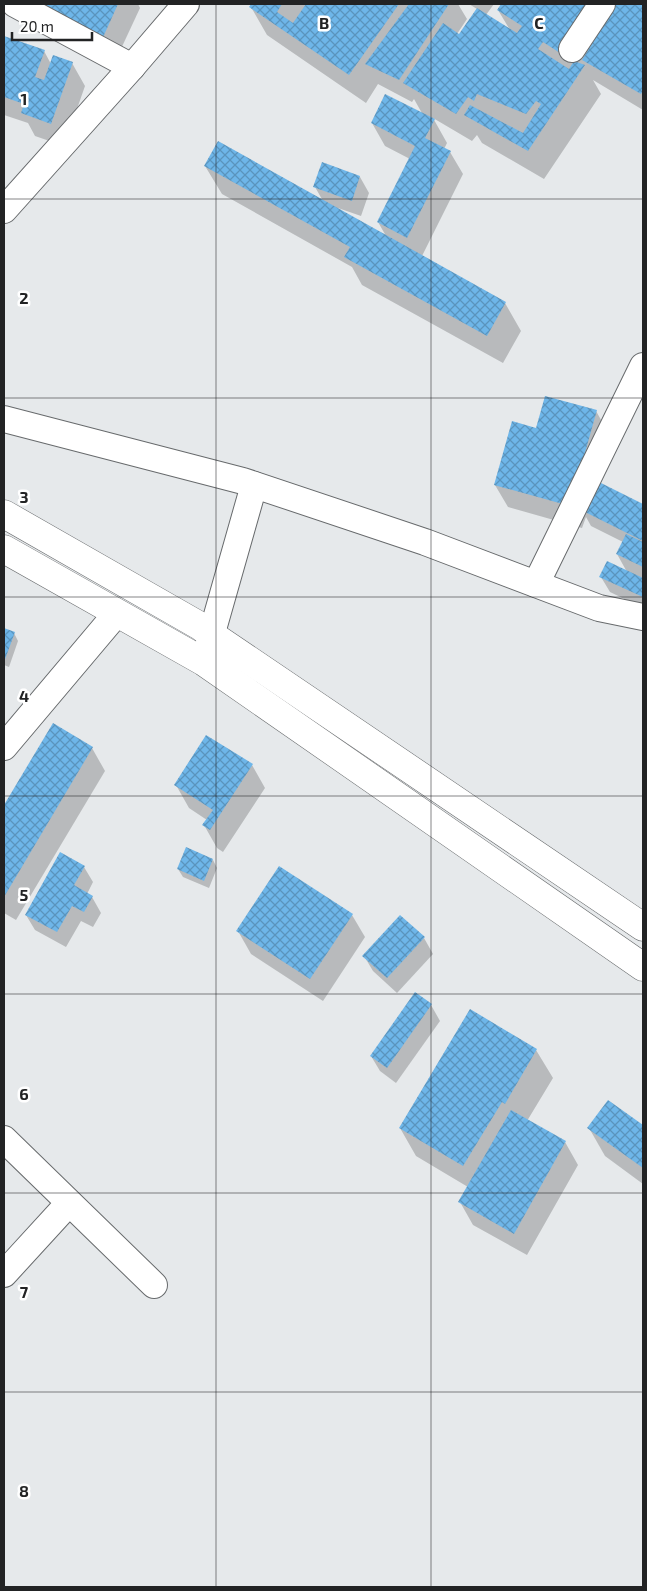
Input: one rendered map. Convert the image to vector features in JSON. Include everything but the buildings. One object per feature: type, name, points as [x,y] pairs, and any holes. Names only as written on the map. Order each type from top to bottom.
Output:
[{"type":"main road","points":[[4,514],[200,626],[643,926]]},
{"type":"main road","points":[[4,549],[204,662],[643,968]]},
{"type":"street","points":[[15,4],[132,67]]},
{"type":"street","points":[[4,210],[186,4]]},
{"type":"street","points":[[572,49],[602,4]]},
{"type":"street","points":[[536,584],[643,366]]},
{"type":"street","points":[[4,419],[254,485],[425,542],[599,608],[643,618]]},
{"type":"street","points":[[204,662],[254,485]]},
{"type":"street","points":[[4,747],[117,613]]},
{"type":"street","points":[[4,1139],[154,1285]]},
{"type":"street","points":[[4,1274],[69,1203]]}]
